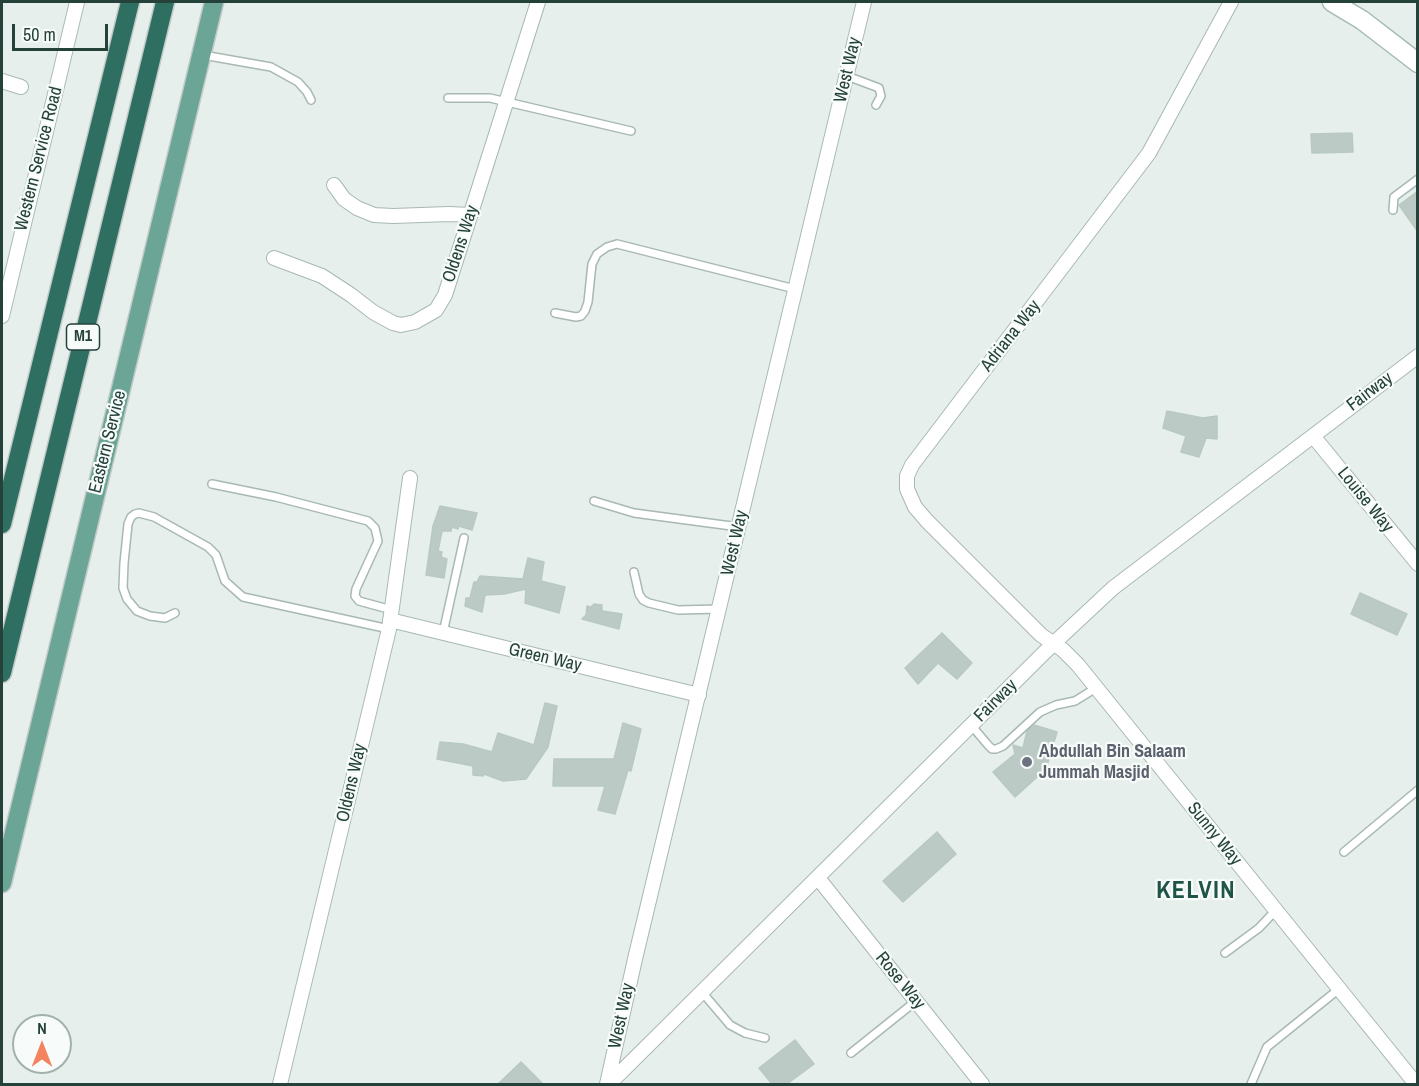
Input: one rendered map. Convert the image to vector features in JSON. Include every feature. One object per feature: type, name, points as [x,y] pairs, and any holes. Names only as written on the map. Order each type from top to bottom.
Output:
[{"type":"highway","name":"M1","points":[[2,524],[130,2]]},
{"type":"highway","name":"M1","points":[[2,673],[165,2]]},
{"type":"main road","name":"Eastern Service","points":[[2,883],[214,2]]},
{"type":"street","name":"Western Service Road","points":[[2,316],[77,2]]},
{"type":"street","name":"Oldens Way","points":[[274,258],[322,276],[373,312],[393,323],[409,324],[428,316],[441,303],[538,2]]},
{"type":"street","name":"West Way","points":[[608,1084],[635,959],[864,2]]},
{"type":"street","name":"Adriana Way","points":[[1053,644],[1041,635],[927,521],[910,498],[907,476],[922,451],[1149,153],[1231,2]]},
{"type":"street","points":[[1332,2],[1362,20],[1418,63]]},
{"type":"street","points":[[2,81],[21,87]]},
{"type":"street","points":[[334,185],[344,199],[357,208],[374,215],[470,215]]},
{"type":"street","name":"Fairway","points":[[608,1084],[1053,644],[1113,588],[1418,356]]},
{"type":"street","name":"Louise Way","points":[[1313,436],[1418,564]]},
{"type":"street","name":"Oldens Way","points":[[280,1084],[390,620],[410,478]]},
{"type":"street","name":"Green Way","points":[[390,620],[699,695]]},
{"type":"street","name":"Sunny Way","points":[[1053,644],[1069,655],[1416,1084]]},
{"type":"street","name":"Rose Way","points":[[818,878],[982,1084]]},
{"type":"lane","points":[[201,55],[271,67],[298,82],[308,92],[311,100]]},
{"type":"lane","points":[[847,76],[879,88],[881,96],[876,105]]},
{"type":"lane","points":[[448,98],[481,97],[631,131]]},
{"type":"lane","points":[[1393,210],[1394,197],[1418,179]]},
{"type":"lane","points":[[555,313],[581,316],[588,302],[592,264],[597,254],[617,244],[795,289]]},
{"type":"lane","points":[[212,484],[368,521],[377,532],[377,546],[355,596],[359,601],[390,620]]},
{"type":"lane","points":[[594,501],[634,513],[740,527]]},
{"type":"lane","points":[[175,613],[165,618],[150,616],[137,611],[127,599],[123,588],[124,563],[129,524],[131,517],[135,514],[154,517],[208,547],[216,555],[225,581],[243,597],[390,620]]},
{"type":"lane","points":[[443,633],[464,538]]},
{"type":"lane","points":[[634,572],[639,594],[649,603],[678,610],[720,609]]},
{"type":"lane","points":[[971,725],[987,745],[996,749],[1003,746],[1040,712],[1056,705],[1075,701],[1096,688]]},
{"type":"lane","points":[[1344,852],[1418,790]]},
{"type":"lane","points":[[1225,954],[1259,928],[1276,910]]},
{"type":"lane","points":[[1251,1084],[1267,1047],[1339,989]]},
{"type":"lane","points":[[702,993],[730,1025],[745,1033],[765,1038]]},
{"type":"lane","points":[[851,1053],[916,1001]]},
{"type":"building","points":[[1352,133],[1353,152],[1312,153],[1311,134]]},
{"type":"building","points":[[1418,191],[1418,232],[1399,205]]},
{"type":"building","points":[[1167,411],[1203,418],[1217,416],[1217,439],[1206,438],[1199,457],[1181,452],[1186,436],[1163,428]]},
{"type":"building","points":[[440,506],[477,513],[472,530],[459,526],[458,529],[452,527],[451,531],[442,531],[438,551],[442,552],[441,557],[447,559],[444,578],[426,575],[433,526]]},
{"type":"building","points":[[528,558],[544,562],[541,581],[565,587],[559,613],[525,603],[526,589],[485,595],[482,612],[465,606],[466,598],[470,598],[474,582],[477,582],[480,576],[523,579]]},
{"type":"building","points":[[1360,593],[1407,614],[1397,635],[1351,614]]},
{"type":"building","points":[[594,604],[602,605],[602,611],[622,614],[619,629],[582,619],[586,615],[587,606],[591,607]]},
{"type":"building","points":[[942,633],[972,663],[957,679],[938,663],[918,684],[905,668]]},
{"type":"building","points":[[545,703],[557,706],[548,747],[526,779],[503,781],[484,774],[483,776],[473,775],[473,766],[437,759],[440,742],[463,744],[492,752],[498,733],[534,745]]},
{"type":"building","points":[[623,723],[641,729],[631,771],[628,770],[615,814],[598,810],[605,786],[553,786],[554,759],[614,759]]},
{"type":"building","name":"Abdullah Bin Salaam Jummah Masjid","points":[[1034,725],[1057,732],[1046,769],[1015,797],[993,772],[1015,754],[1013,745],[1023,748],[1027,731]]},
{"type":"building","points":[[937,832],[956,854],[903,902],[883,881]]},
{"type":"building","points":[[795,1040],[814,1064],[787,1084],[772,1084],[759,1068]]},
{"type":"building","points":[[521,1062],[543,1084],[498,1084]]},
{"type":"place","name":"Abdullah Bin Salaam Jummah Masjid","points":[[1027,762]]},
{"type":"district","name":"KELVIN","points":[[1196,892]]}]
